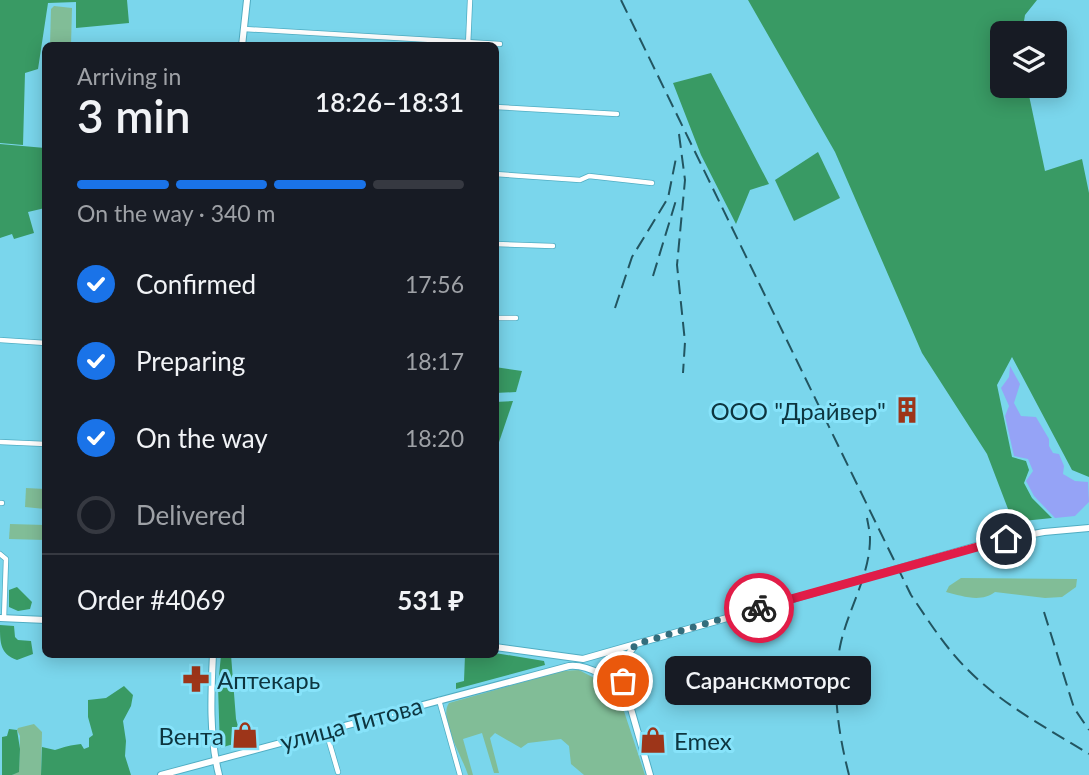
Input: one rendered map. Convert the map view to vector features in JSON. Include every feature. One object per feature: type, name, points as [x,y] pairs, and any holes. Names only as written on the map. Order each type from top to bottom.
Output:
[{"type":"main road","points":[[242,42],[247,0]]},
{"type":"main road","points":[[499,648],[583,659],[990,542],[1044,531],[1089,528]]},
{"type":"main road","points":[[2,618],[42,620]]},
{"type":"main road","points":[[610,680],[617,677],[636,644]]},
{"type":"main road","points":[[605,653],[619,656],[623,666],[625,695],[650,775]]},
{"type":"main road","points":[[605,653],[596,664],[598,673],[610,680],[625,695]]},
{"type":"main road","points":[[541,672],[549,662],[544,654]]},
{"type":"main road","points":[[213,658],[211,687],[215,760],[219,775]]},
{"type":"main road","points":[[564,658],[582,667]]},
{"type":"main road","name":"улица Титова","points":[[161,775],[541,672],[569,666],[598,673]]},
{"type":"street","points":[[468,42],[470,0]]},
{"type":"street","points":[[244,29],[438,42]]},
{"type":"street","points":[[499,107],[617,114]]},
{"type":"street","points":[[499,174],[580,180],[589,176],[652,183]]},
{"type":"street","points":[[499,244],[553,246]]},
{"type":"street","points":[[499,318],[516,318]]},
{"type":"street","points":[[0,340],[42,343]]},
{"type":"street","points":[[0,442],[42,443]]},
{"type":"street","points":[[0,554],[6,559],[2,618]]},
{"type":"street","points":[[439,700],[460,775]]},
{"type":"street","points":[[326,731],[338,772]]},
{"type":"green space","points":[[0,0],[127,0],[129,23],[76,28],[76,2],[48,3],[38,69],[25,73],[23,145],[0,143]]},
{"type":"green space","points":[[748,0],[1037,0],[1025,15],[1024,21],[990,21],[990,98],[1030,98],[1045,171],[1082,159],[1089,193],[1089,477],[1072,470],[1012,357],[997,385],[1012,457],[1026,461],[1029,470],[1024,483],[1032,498],[1052,518],[1013,522],[987,454],[922,353],[835,152]]},
{"type":"green space","points":[[54,6],[72,8],[71,42],[50,42],[51,9]]},
{"type":"green space","points":[[711,73],[769,184],[750,190],[736,224],[701,155],[673,83]]},
{"type":"green space","points":[[0,144],[42,148],[42,209],[28,212],[34,233],[14,239],[12,234],[0,238]]},
{"type":"green space","points":[[818,152],[840,198],[794,221],[775,180]]},
{"type":"green space","points":[[499,368],[522,371],[516,392],[499,393]]},
{"type":"green space","points":[[513,401],[499,442],[499,402]]},
{"type":"green space","points":[[26,488],[42,489],[42,509],[25,507]]},
{"type":"green space","points":[[10,524],[42,525],[42,540],[9,539]]},
{"type":"green space","points":[[961,578],[1077,579],[1076,587],[1062,597],[1045,598],[995,592],[984,597],[971,598],[946,592],[949,586]]},
{"type":"green space","points":[[17,587],[32,602],[30,609],[18,611],[9,607],[9,590]]},
{"type":"green space","points":[[0,625],[14,626],[18,640],[31,641],[33,654],[17,660],[7,655],[1,642]]},
{"type":"green space","points":[[499,654],[544,661],[545,665],[456,689],[456,683],[464,681],[465,658],[499,658]]},
{"type":"green space","points":[[609,657],[615,660],[618,666],[615,672],[609,675],[603,672],[600,666],[603,660]]},
{"type":"green space","points":[[221,658],[231,658],[236,719],[243,745],[220,748],[218,686]]},
{"type":"green space","points":[[579,670],[617,690],[645,775],[584,775],[571,764],[569,746],[561,739],[528,743],[521,748],[495,733],[490,738],[499,773],[494,773],[482,733],[463,739],[473,775],[468,775],[449,728],[446,710],[449,703],[562,671]]},
{"type":"green space","points":[[124,686],[133,695],[123,721],[125,756],[131,775],[41,775],[42,747],[55,750],[81,744],[84,749],[89,747],[89,738],[93,735],[88,717],[88,700],[106,698]]},
{"type":"green space","points":[[34,724],[42,732],[41,775],[12,775],[19,771],[20,736],[17,730]]},
{"type":"green space","points":[[9,729],[17,730],[19,772],[2,775],[2,737],[7,736]]},
{"type":"water","points":[[1010,366],[1020,384],[1014,403],[1021,416],[1036,417],[1049,439],[1053,453],[1059,454],[1064,466],[1063,474],[1075,481],[1088,482],[1089,502],[1075,516],[1055,518],[1034,496],[1026,481],[1033,471],[1028,459],[1014,456],[1005,416],[1009,406],[1001,388],[1009,377]]},
{"type":"railway","points":[[621,0],[911,595],[951,651],[980,681],[1025,715],[1089,754]]},
{"type":"railway","points":[[679,134],[685,180],[677,265],[685,342],[683,373]]},
{"type":"railway","points":[[615,308],[632,257],[668,198],[676,158]]},
{"type":"railway","points":[[653,276],[677,197]]},
{"type":"railway","points":[[849,775],[839,726],[836,675],[841,642],[867,565],[870,539],[867,518]]},
{"type":"railway","points":[[1044,612],[1074,708],[1089,730]]},
{"type":"way so far","points":[[623,681],[623,662],[636,644],[759,608]]},
{"type":"place","name":"ООО \"Драйвер\"","points":[[907,410]]},
{"type":"place","name":"Аптекарь","points":[[196,679]]},
{"type":"place","name":"Саранскмоторс","points":[[623,681]]},
{"type":"place","name":"Вента","points":[[245,735]]},
{"type":"place","name":"Emex","points":[[653,740]]},
{"type":"route","points":[[759,608],[1006,539]]}]
